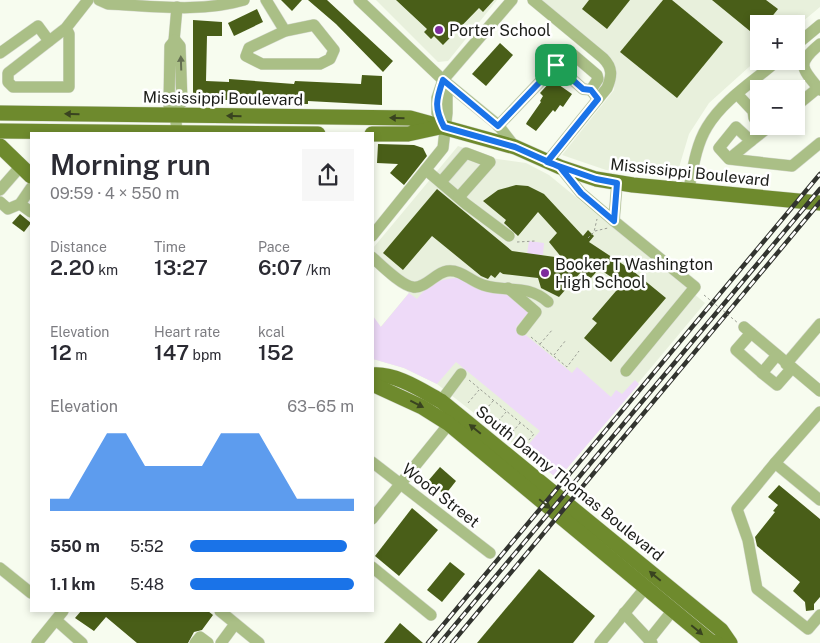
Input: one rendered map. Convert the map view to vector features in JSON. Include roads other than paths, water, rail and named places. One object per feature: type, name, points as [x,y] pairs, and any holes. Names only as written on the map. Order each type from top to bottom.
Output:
[{"type":"main road","name":"Mississippi Boulevard","points":[[0,113],[105,114],[176,112],[256,116],[410,118],[515,147],[554,165],[596,179],[617,183],[820,203]]},
{"type":"main road","points":[[0,132],[106,132],[105,114]]},
{"type":"main road","points":[[256,116],[256,132]]},
{"type":"main road","name":"Mississippi Boulevard","points":[[374,134],[408,134],[444,127]]},
{"type":"main road","points":[[3,154],[26,171]]},
{"type":"main road","name":"South Danny Thomas Boulevard","points":[[374,374],[380,374],[402,382],[440,401],[453,419],[646,587],[710,641],[716,643]]},
{"type":"main road","name":"South Danny Thomas Boulevard","points":[[374,385],[453,419],[721,630],[730,643]]},
{"type":"street","points":[[5,79],[66,28],[88,0]]},
{"type":"street","points":[[99,0],[108,4],[177,7],[224,6],[244,0]]},
{"type":"street","points":[[266,0],[285,31]]},
{"type":"street","points":[[359,0],[443,80],[498,126],[515,147]]},
{"type":"street","points":[[374,234],[443,148],[444,127],[437,113],[437,98],[443,80],[512,0]]},
{"type":"street","points":[[533,0],[609,64],[612,76],[607,88],[595,94],[583,89],[556,65]]},
{"type":"street","points":[[177,7],[174,41],[180,46],[182,102],[176,112],[177,132]]},
{"type":"street","points":[[805,38],[820,25]]},
{"type":"street","points":[[0,54],[38,26],[49,41]]},
{"type":"street","points":[[314,26],[334,50],[330,59],[320,64],[262,64],[246,56],[249,48],[285,31],[314,26]]},
{"type":"street","points":[[0,64],[5,79],[13,87],[68,87],[70,34],[66,28]]},
{"type":"street","points":[[805,99],[819,89],[804,71],[803,62],[807,55],[820,44]]},
{"type":"street","points":[[498,126],[556,65],[562,55],[570,52],[597,75],[595,94],[554,165],[581,193],[695,287],[626,371]]},
{"type":"street","points":[[689,189],[697,149],[707,127],[722,108],[766,70]]},
{"type":"street","points":[[738,94],[750,106]]},
{"type":"street","points":[[751,142],[736,127],[719,148],[729,159],[792,166],[820,143]]},
{"type":"street","points":[[729,159],[758,135]]},
{"type":"street","points":[[441,182],[466,153],[490,162],[459,197]]},
{"type":"street","points":[[426,170],[510,236]]},
{"type":"street","points":[[0,190],[26,171]]},
{"type":"street","points":[[614,221],[617,183]]},
{"type":"street","points":[[0,202],[8,209],[20,204],[30,189]]},
{"type":"street","points":[[20,204],[30,211]]},
{"type":"street","points":[[374,260],[414,288],[448,271],[462,274],[484,285],[533,291],[548,302]]},
{"type":"street","points":[[508,288],[536,312],[522,330]]},
{"type":"street","points":[[820,324],[789,366],[777,386],[736,350],[744,328],[789,366],[820,391]]},
{"type":"street","points":[[762,373],[777,355]]},
{"type":"street","points":[[440,401],[461,374]]},
{"type":"street","points":[[820,412],[737,509],[748,540],[757,589],[808,629],[820,615]]},
{"type":"street","points":[[374,517],[402,485],[453,419]]},
{"type":"street","points":[[775,463],[820,500]]},
{"type":"street","name":"Wood Street","points":[[374,464],[490,553]]},
{"type":"street","points":[[0,568],[30,593]]},
{"type":"street","points":[[374,569],[431,615]]},
{"type":"street","points":[[600,643],[646,587]]},
{"type":"street","points":[[624,613],[651,642],[674,610]]},
{"type":"street","points":[[221,612],[259,643]]},
{"type":"street","points":[[37,643],[58,615],[82,643]]},
{"type":"street","points":[[221,643],[235,624]]},
{"type":"street","points":[[196,643],[200,637],[208,643]]},
{"type":"railway","points":[[428,643],[820,174]]},
{"type":"railway","points":[[440,643],[820,189]]},
{"type":"railway","points":[[452,643],[820,202]]},
{"type":"place","name":"Porter School","points":[[439,30]]},
{"type":"place","name":"Booker T Washington High School","points":[[545,273]]}]
